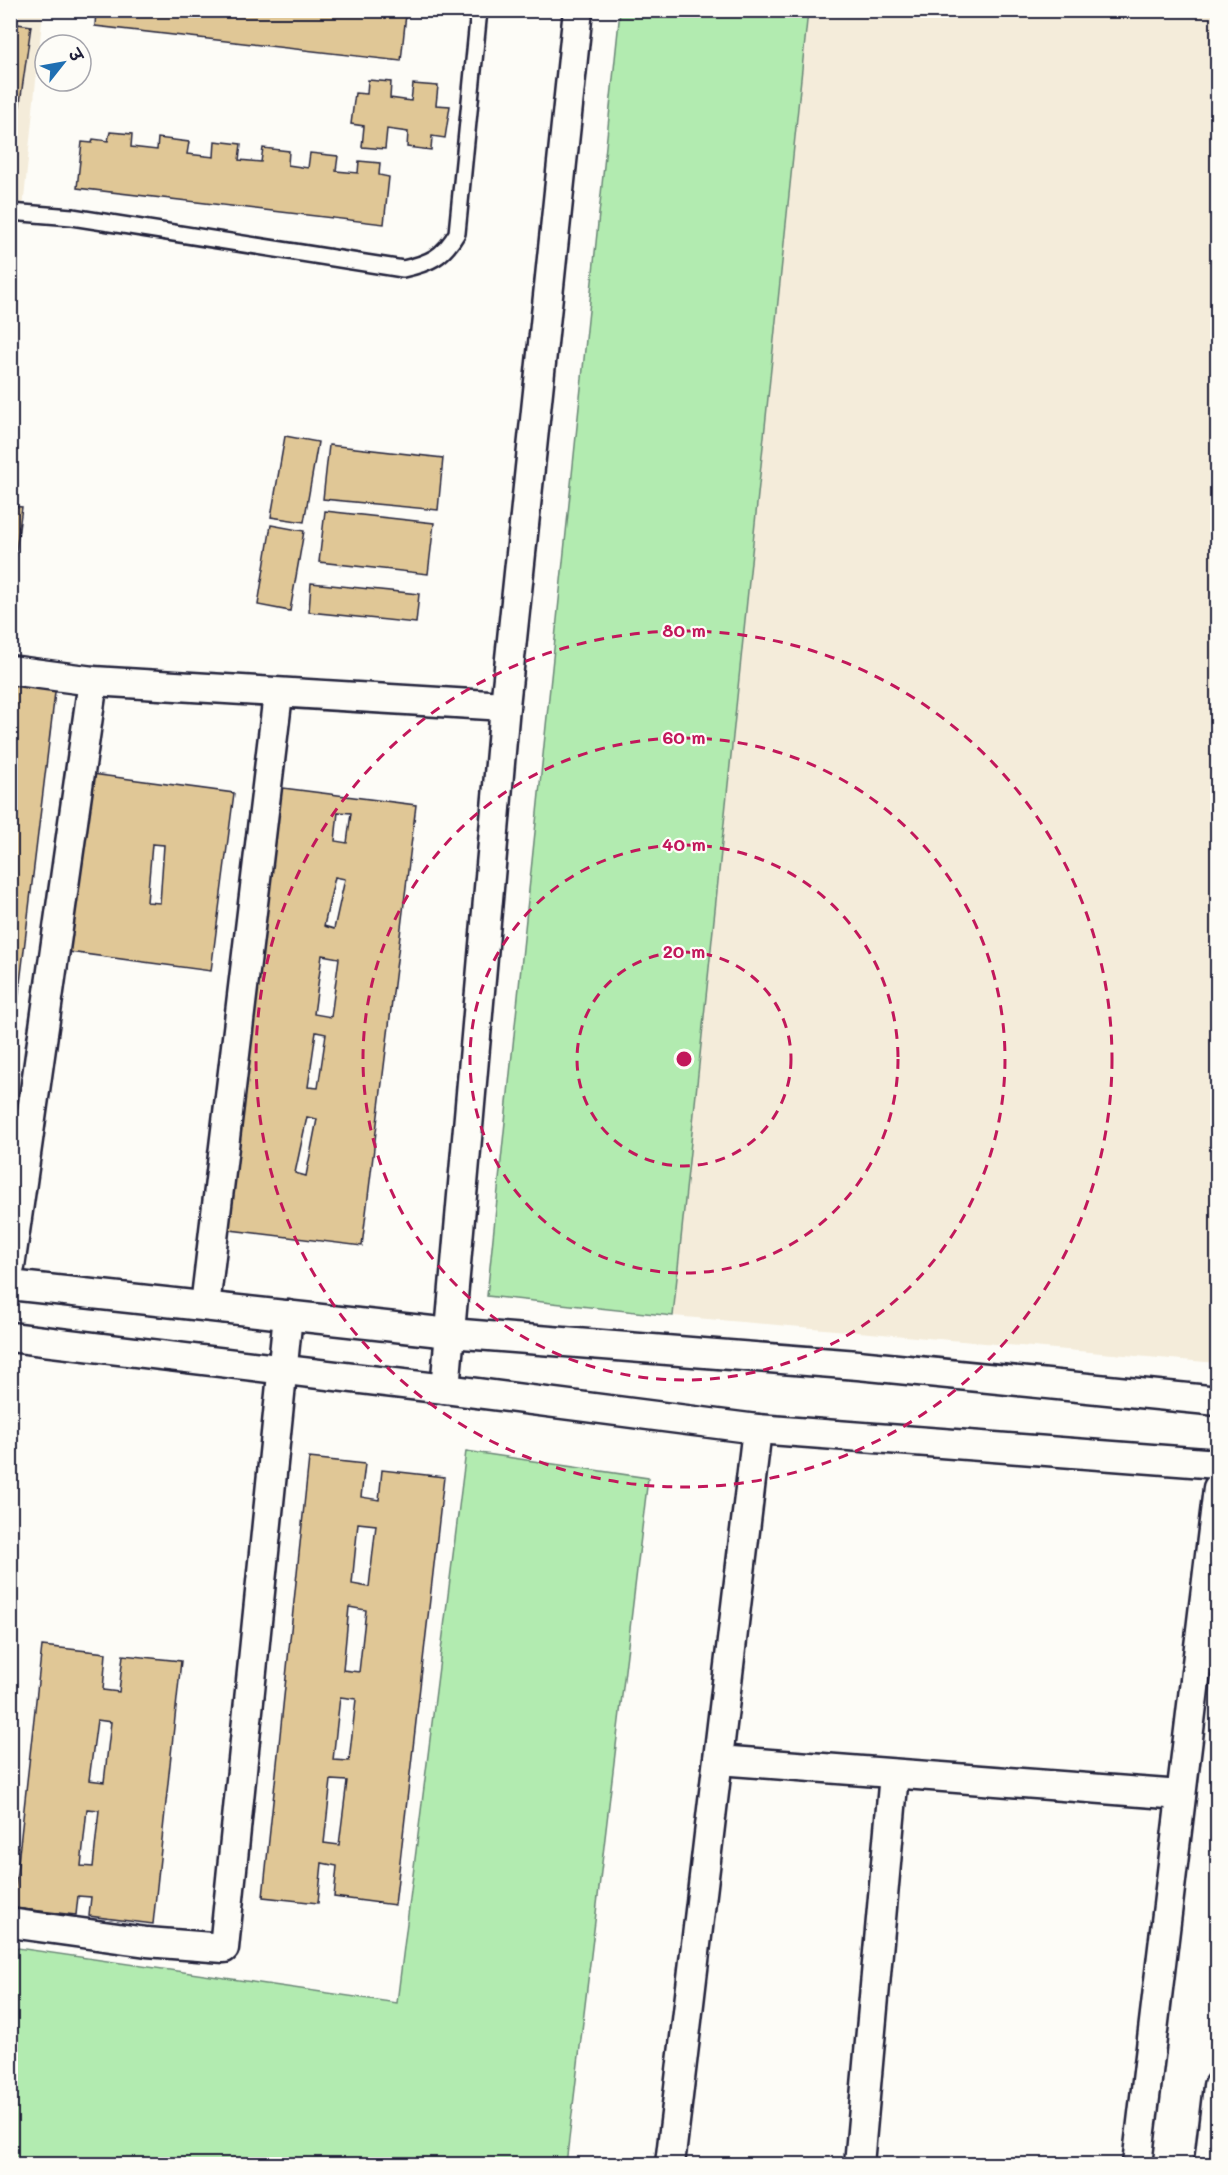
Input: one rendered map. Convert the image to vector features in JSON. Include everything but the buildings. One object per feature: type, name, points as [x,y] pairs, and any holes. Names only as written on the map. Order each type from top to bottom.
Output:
[{"type":"street","points":[[445,1389],[505,706],[578,10]]},
{"type":"street","points":[[10,670],[93,681],[505,706]]},
{"type":"street","points":[[10,1267],[93,681]]},
{"type":"street","points":[[205,1306],[278,694]]},
{"type":"street","points":[[10,1285],[450,1333],[847,1364],[1218,1401]]},
{"type":"street","points":[[10,1923],[147,1942],[224,1948],[288,1315]]},
{"type":"street","points":[[10,1337],[757,1429],[1218,1464]]},
{"type":"street","points":[[670,2164],[757,1429]]},
{"type":"street","points":[[1137,2164],[1218,1488]]},
{"type":"street","points":[[718,1760],[1181,1795]]},
{"type":"street","points":[[859,2164],[894,1774]]},
{"type":"street","points":[[1209,2164],[1218,2086]]},
{"type":"lane","points":[[10,213],[72,217],[403,269],[423,265],[447,250],[457,233],[479,10]]},
{"type":"shaded area","points":[[11,11],[43,11],[41,33],[33,33],[35,93],[23,209],[11,206]]},
{"type":"shaded area","points":[[808,11],[1217,11],[1217,1363],[673,1316]]},
{"type":"green space","points":[[620,11],[808,11],[673,1316],[487,1296]]},
{"type":"green space","points":[[466,1451],[648,1478],[566,2164],[11,2164],[11,1947],[397,2003]]}]
